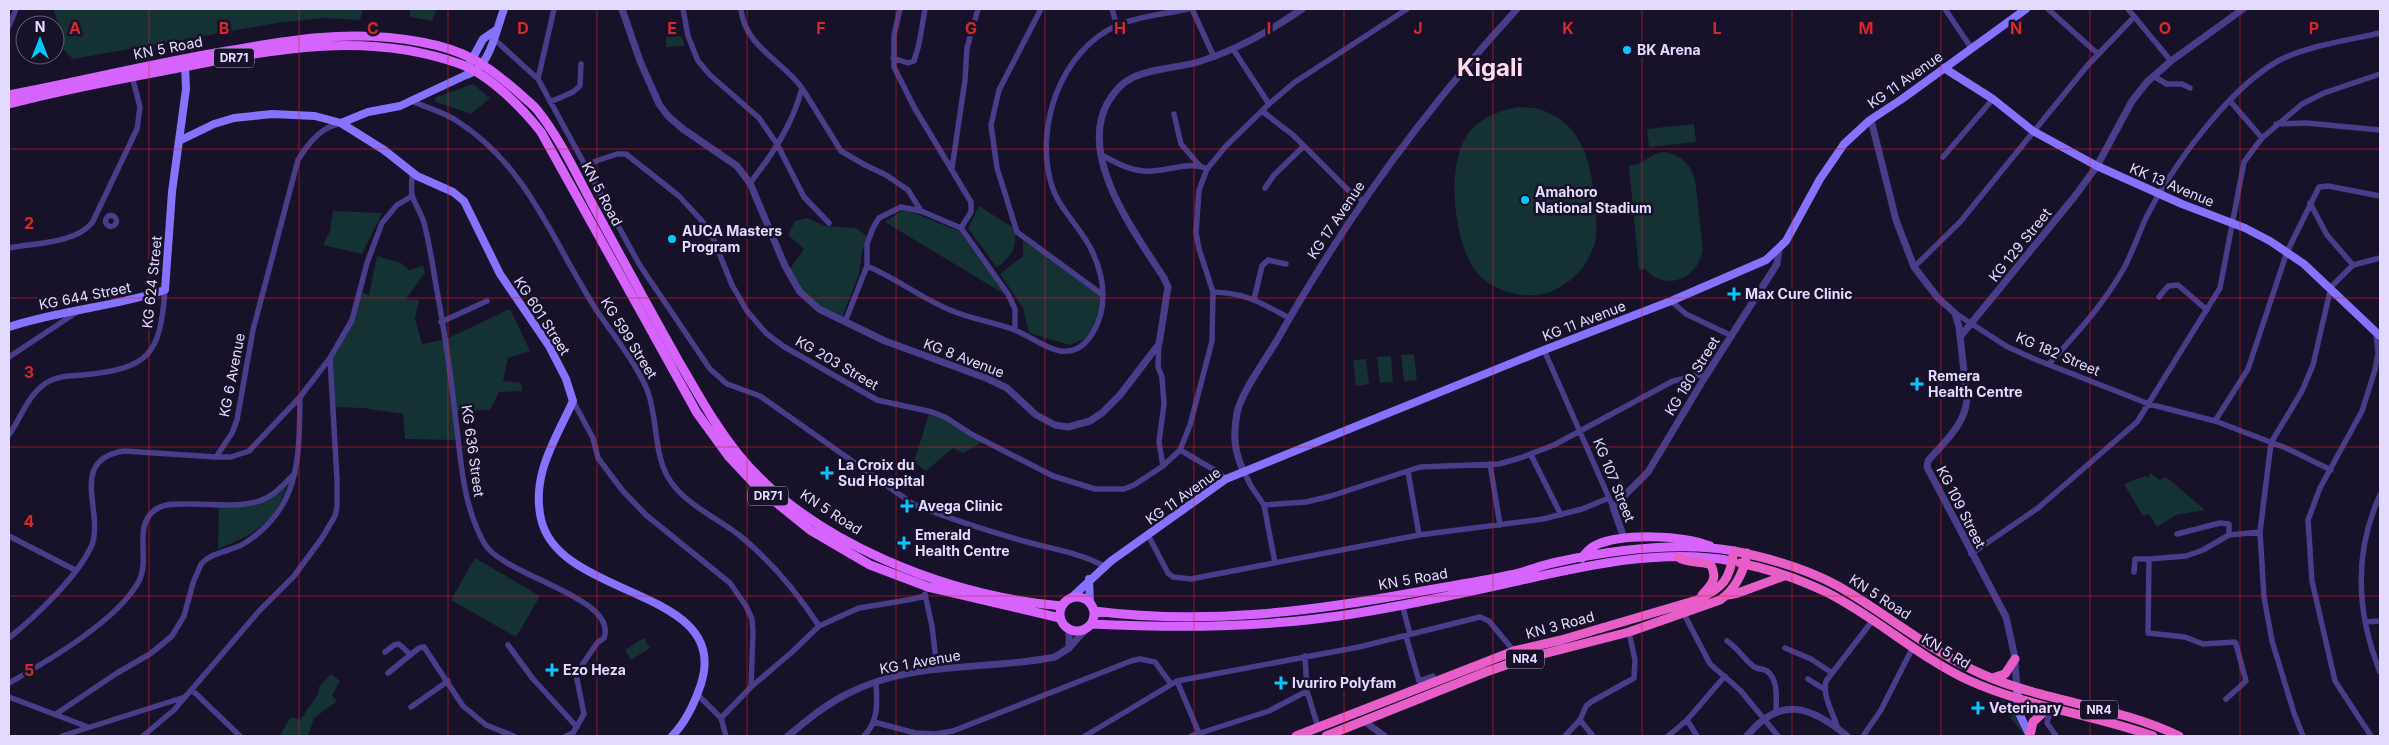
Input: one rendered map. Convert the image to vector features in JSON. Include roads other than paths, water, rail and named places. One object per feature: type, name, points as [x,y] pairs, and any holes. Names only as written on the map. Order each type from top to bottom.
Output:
[{"type":"highway","name":"NR4","points":[[1747,554],[1734,551],[1732,561],[1785,576]]},
{"type":"highway","points":[[1728,595],[1746,564],[1747,554]]},
{"type":"highway","name":"KN 5 Road","points":[[1747,554],[1814,575],[1836,586],[1948,658],[1991,678]]},
{"type":"highway","points":[[1678,557],[1683,560],[1705,562],[1711,565],[1713,583],[1697,600]]},
{"type":"highway","name":"KN 3 Road","points":[[1296,736],[1514,651],[1561,640],[1697,600],[1721,587],[1730,570],[1732,561]]},
{"type":"highway","name":"KN 3 Road","points":[[1326,736],[1452,685],[1518,661],[1628,632],[1684,614],[1728,595],[1785,576]]},
{"type":"highway","name":"KN 5 Rd","points":[[1785,576],[1825,591],[1966,678],[2018,700]]},
{"type":"highway","points":[[1514,651],[1518,661]]},
{"type":"highway","points":[[1991,678],[2000,677],[2005,674],[2015,659]]},
{"type":"highway","name":"NR4","points":[[1991,678],[2017,687],[2139,720],[2179,736]]},
{"type":"highway","name":"NR4","points":[[2018,700],[2120,724],[2153,736]]},
{"type":"highway","points":[[2029,736],[2034,722],[2051,708]]},
{"type":"main road","points":[[476,73],[483,63],[494,39],[504,9]]},
{"type":"main road","name":"KG 11 Avenue","points":[[1071,598],[1104,566],[1226,480],[1756,265],[1779,250],[1831,161],[1844,144],[1871,120],[2026,9]]},
{"type":"main road","points":[[467,71],[483,39],[496,30]]},
{"type":"main road","name":"KN 5 Road","points":[[9,95],[236,49],[330,35],[423,42],[483,63],[537,109],[588,196],[723,441],[758,488],[810,530],[870,565],[926,592],[1060,618]]},
{"type":"main road","name":"KN 5 Road","points":[[9,104],[132,76],[302,47],[353,44],[406,49],[476,73],[518,106],[541,132],[697,413],[723,441],[791,503],[850,543],[941,582],[1001,596],[1062,606]]},
{"type":"main road","name":"KG 624 Street","points":[[165,290],[172,192],[186,89],[185,66]]},
{"type":"main road","name":"KK 13 Avenue","points":[[1944,68],[1993,99],[2033,131],[2097,166],[2160,195],[2245,228],[2287,252],[2331,287],[2378,335]]},
{"type":"main road","name":"KG 6 Avenue","points":[[341,123],[368,112],[400,106],[467,71]]},
{"type":"main road","name":"KG 601 Street","points":[[179,141],[214,124],[238,118],[286,114],[315,116],[341,123],[384,150],[412,173],[453,192],[464,201],[500,274],[549,346],[566,379],[573,401]]},
{"type":"main road","name":"KG 644 Street","points":[[9,327],[36,318],[78,312],[143,298],[165,290]]},
{"type":"main road","points":[[573,401],[549,448],[539,480],[540,511],[545,532],[561,551],[597,576],[661,606],[688,624],[702,642],[706,656],[705,671],[698,695],[678,730],[672,736]]},
{"type":"main road","points":[[1582,558],[1587,551],[1597,544],[1624,538],[1694,540],[1715,548]]},
{"type":"main road","name":"KN 5 Road","points":[[1092,607],[1138,617],[1236,617],[1294,612],[1335,607],[1511,575],[1582,558],[1660,548],[1715,548],[1734,551]]},
{"type":"main road","points":[[1678,557],[1732,561]]},
{"type":"main road","name":"KN 5 Road","points":[[1090,626],[1172,627],[1264,624],[1351,614],[1602,564],[1678,557]]},
{"type":"main road","points":[[1089,579],[1092,607],[1090,626],[1079,631],[1069,629],[1060,618],[1062,606],[1071,598],[1081,598],[1092,607]]},
{"type":"main road","points":[[2017,687],[2019,713],[2029,736]]},
{"type":"street","points":[[9,26],[16,9]]},
{"type":"street","points":[[538,79],[554,9]]},
{"type":"street","name":"KG 8 Avenue","points":[[622,9],[638,56],[659,104],[668,116],[683,129],[729,159],[750,183],[785,266],[800,292],[818,309],[910,351],[986,378],[1007,388],[1036,415],[1055,424],[1068,427],[1090,421],[1102,413],[1120,395],[1159,344],[1168,288],[1113,193],[1104,169],[1100,154],[1101,122],[1105,108],[1122,84],[1148,72],[1214,57],[1254,39],[1302,9]]},
{"type":"street","points":[[683,9],[688,36],[698,61],[710,75],[759,118],[777,144],[804,197],[829,223]]},
{"type":"street","points":[[741,9],[748,33],[772,59],[791,74],[802,88],[841,151],[864,165],[886,175],[908,190],[921,211]]},
{"type":"street","points":[[900,9],[894,35],[894,67],[914,107],[971,202],[971,212],[961,228]]},
{"type":"street","points":[[893,58],[908,63],[914,61],[925,9]]},
{"type":"street","points":[[952,168],[965,80],[966,48],[978,9]]},
{"type":"street","points":[[1041,9],[999,90],[991,125],[997,168],[1017,232],[1103,295]]},
{"type":"street","points":[[1112,9],[1117,26]]},
{"type":"street","points":[[867,266],[916,295],[952,311],[1016,330],[1054,350],[1071,351],[1090,338],[1100,314],[1103,295],[1100,271],[1092,250],[1060,204],[1051,184],[1048,133],[1055,97],[1086,45],[1117,26],[1188,9]]},
{"type":"street","points":[[1192,9],[1214,57]]},
{"type":"street","points":[[1226,480],[1216,471],[1180,450],[1190,425],[1212,341],[1213,292],[1199,249],[1196,233],[1199,190],[1207,169],[1226,146],[1268,104],[1295,82],[1407,9]]},
{"type":"street","name":"KG 17 Avenue","points":[[1244,472],[1236,455],[1235,432],[1238,411],[1289,318],[1362,201],[1437,102],[1517,9]]},
{"type":"street","points":[[1945,9],[1972,49]]},
{"type":"street","points":[[2048,9],[2098,54]]},
{"type":"street","points":[[2128,9],[2171,61]]},
{"type":"street","name":"KG 129 Street","points":[[1960,337],[2040,241],[2097,166],[2132,101],[2153,76],[2241,9]]},
{"type":"street","points":[[1914,267],[1960,222],[2098,54],[2134,17]]},
{"type":"street","points":[[2049,364],[2085,323],[2124,268],[2160,195],[2196,141],[2230,101],[2259,73],[2279,61],[2299,53],[2380,33]]},
{"type":"street","points":[[494,39],[538,79],[639,264],[692,345],[710,369],[727,384],[760,396],[912,504],[940,515],[1024,541],[1088,557],[1104,566]]},
{"type":"street","points":[[1233,49],[1268,104]]},
{"type":"street","points":[[550,102],[573,92],[580,86],[581,64]]},
{"type":"street","points":[[1970,554],[2038,508],[2137,422],[2220,288],[2244,162],[2262,138],[2276,124],[2302,104],[2324,93],[2380,74]]},
{"type":"street","points":[[9,248],[71,237],[87,230],[96,218],[133,142],[139,122],[140,107],[132,76]]},
{"type":"street","points":[[2153,76],[2168,84],[2182,84],[2190,88]]},
{"type":"street","points":[[750,183],[768,159],[798,108],[802,88]]},
{"type":"street","points":[[1943,157],[1993,99]]},
{"type":"street","name":"KG 599 Street","points":[[412,101],[456,120],[474,132],[498,154],[517,176],[538,206],[597,311],[627,353],[646,387],[656,426],[662,467],[671,482],[694,504],[739,535],[772,565],[819,626]]},
{"type":"street","points":[[2230,101],[2262,138]]},
{"type":"street","points":[[1262,111],[1304,146],[1348,190],[1362,201]]},
{"type":"street","points":[[1174,114],[1181,144],[1200,166]]},
{"type":"street","name":"KG 182 Street","points":[[1871,120],[1896,220],[1914,267],[1938,298],[1955,313],[2006,346],[2049,364],[2149,404],[2214,421],[2286,448],[2331,470]]},
{"type":"street","name":"KG 6 Avenue","points":[[216,457],[232,432],[237,420],[253,330],[298,160],[304,150],[323,130],[331,125],[341,123]]},
{"type":"street","points":[[2276,124],[2306,123],[2380,130]]},
{"type":"street","points":[[1266,188],[1274,174],[1304,146]]},
{"type":"street","name":"KG 203 Street","points":[[584,165],[617,154],[631,156],[679,196],[702,221],[713,238],[732,286],[746,311],[766,333],[804,360],[877,400],[938,414],[1027,464],[1066,481],[1096,489],[1124,489],[1134,485],[1163,466],[1180,450]]},
{"type":"street","points":[[1100,154],[1129,168],[1142,171],[1167,171],[1181,166],[1200,166],[1207,169]]},
{"type":"street","name":"KG 636 Street","points":[[412,173],[412,196],[424,221],[456,417],[461,477],[471,516],[486,546],[497,556],[514,567],[583,602],[600,614],[606,623],[604,638],[597,644],[576,674],[584,714],[577,728]]},
{"type":"street","points":[[2214,421],[2248,369],[2287,252],[2319,187],[2328,186],[2380,196]]},
{"type":"street","points":[[588,196],[598,191]]},
{"type":"street","points":[[9,638],[47,604],[90,549],[93,540],[91,483],[94,471],[103,457],[124,450],[231,457],[249,451],[300,397],[330,358],[352,320],[367,262],[382,223],[397,205],[412,196]]},
{"type":"street","points":[[2310,202],[2327,235],[2353,265]]},
{"type":"street","points":[[845,322],[867,266],[867,244],[873,228],[880,218],[901,207],[921,211],[961,228],[1008,294],[1014,309],[1016,330]]},
{"type":"street","points":[[96,218],[107,219],[100,211]]},
{"type":"street","name":"KG 180 Street","points":[[1613,507],[1648,472],[1705,377],[1777,264],[1779,250]]},
{"type":"street","points":[[2303,736],[2292,707],[2269,627],[2264,597],[2260,532],[2271,443],[2302,391],[2313,365],[2331,287],[2353,265],[2380,258]]},
{"type":"street","points":[[1254,299],[1262,266],[1268,260],[1286,264]]},
{"type":"street","points":[[2159,297],[2168,286],[2178,285],[2207,310]]},
{"type":"street","name":"KG 624 Street","points":[[9,436],[30,400],[46,383],[61,377],[115,371],[138,362],[150,352],[159,338],[165,290]]},
{"type":"street","points":[[1213,292],[1254,299],[1289,318]]},
{"type":"street","points":[[441,322],[487,301]]},
{"type":"street","points":[[1671,301],[1686,314],[1732,336]]},
{"type":"street","points":[[9,357],[78,312]]},
{"type":"street","name":"KG 109 Street","points":[[1955,313],[1960,337],[1967,399],[1966,411],[1957,427],[1928,460],[1927,467],[1970,554],[2006,618],[2015,659],[2017,687]]},
{"type":"street","points":[[2371,736],[2335,682],[2312,581],[2308,520],[2320,488],[2362,411],[2375,370],[2378,353],[2378,335]]},
{"type":"street","points":[[1159,344],[1158,367],[1163,391],[1159,442],[1163,466]]},
{"type":"street","name":"KG 107 Street","points":[[1544,350],[1613,507],[1624,538]]},
{"type":"street","points":[[143,736],[161,722],[192,690],[260,610],[294,576],[322,538],[335,516],[337,507],[337,479],[330,358]]},
{"type":"street","points":[[1147,359],[1158,367]]},
{"type":"street","points":[[1264,505],[1306,502],[1331,496],[1408,471],[1436,465],[1490,464],[1531,455],[1673,381],[1699,375],[1705,377]]},
{"type":"street","points":[[56,714],[117,673],[150,654],[172,636],[184,616],[201,564],[207,558],[244,544],[269,526],[287,499],[297,472],[300,397]]},
{"type":"street","points":[[573,401],[592,438],[598,458],[622,490],[646,515],[730,583],[746,606],[752,619],[753,633],[750,686]]},
{"type":"street","points":[[1531,455],[1561,515]]},
{"type":"street","points":[[1490,464],[1500,525]]},
{"type":"street","points":[[1408,471],[1419,534]]},
{"type":"street","points":[[9,683],[53,656],[110,616],[125,602],[142,574],[144,523],[146,517],[158,507],[173,504],[228,504],[256,501],[274,494],[297,472]]},
{"type":"street","points":[[1244,472],[1264,505],[1275,563]]},
{"type":"street","points":[[2380,495],[2372,513],[2365,540],[2360,592],[2365,622],[2380,672]]},
{"type":"street","points":[[1148,535],[1168,573],[1173,578],[1180,579],[1275,563],[1419,534],[1500,525],[1561,515],[1599,504],[1609,498]]},
{"type":"street","points":[[2177,534],[2220,523],[2229,524],[2229,536]]},
{"type":"street","points":[[2134,572],[2135,559],[2186,556],[2203,550],[2229,536],[2260,532]]},
{"type":"street","points":[[9,536],[75,570]]},
{"type":"street","points":[[2149,559],[2150,602],[2147,631],[2152,635],[2185,637],[2203,644],[2234,642],[2246,681],[2226,699]]},
{"type":"street","points":[[721,718],[750,686],[792,652],[819,626],[859,608],[908,600],[926,592],[938,669]]},
{"type":"street","points":[[1402,604],[1419,681],[1433,676],[1435,681]]},
{"type":"street","points":[[1684,614],[1704,656],[1710,664],[1725,676],[1778,736]]},
{"type":"street","points":[[1086,736],[1174,682],[1359,647],[1480,617],[1485,618],[1514,651]]},
{"type":"street","points":[[1824,689],[1832,673],[1873,620]]},
{"type":"street","points":[[2365,622],[2380,621]]},
{"type":"street","name":"KG 1 Avenue","points":[[788,736],[838,699],[876,682],[938,669],[1055,657],[1070,648],[1090,626]]},
{"type":"street","points":[[1069,629],[1070,648]]},
{"type":"street","points":[[1565,736],[1580,720],[1586,706],[1634,678],[1636,660],[1628,632]]},
{"type":"street","points":[[1727,641],[1738,648],[1754,667],[1766,670],[1772,676],[1776,691],[1776,713]]},
{"type":"street","points":[[384,652],[399,644],[411,655]]},
{"type":"street","points":[[508,646],[533,679],[577,728],[573,733],[566,736]]},
{"type":"street","points":[[388,673],[419,648],[424,647],[463,706],[486,725],[514,736]]},
{"type":"street","points":[[1863,736],[1881,710],[1913,647]]},
{"type":"street","points":[[1785,648],[1811,659],[1832,673]]},
{"type":"street","points":[[1305,656],[1307,691],[1318,728]]},
{"type":"street","points":[[874,722],[927,735],[953,731],[1059,688],[1140,659],[1154,662],[1174,682],[1199,733]]},
{"type":"street","points":[[1668,736],[1686,720],[1725,676]]},
{"type":"street","points":[[1808,679],[1824,689],[1838,729]]},
{"type":"street","points":[[411,707],[448,681]]},
{"type":"street","points":[[864,736],[874,722],[877,708],[876,682]]},
{"type":"street","points":[[192,690],[240,736]]},
{"type":"street","points":[[1191,736],[1269,711],[1307,691]]},
{"type":"street","points":[[698,695],[721,718],[726,736]]},
{"type":"street","points":[[9,697],[88,727]]},
{"type":"street","points":[[62,736],[185,697]]},
{"type":"street","points":[[1747,736],[1764,719],[1792,708],[1808,711],[1823,717],[1847,736]]},
{"type":"street","points":[[2051,708],[2047,723],[2056,736]]},
{"type":"street","points":[[1580,720],[1593,736]]},
{"type":"street","points":[[1686,720],[1697,736]]},
{"type":"street","points":[[1364,721],[1384,736]]},
{"type":"waterway","points":[[839,9],[838,28],[840,41],[859,101],[872,103],[880,115]]},
{"type":"place","name":"BK Arena","points":[[1627,50]]},
{"type":"place","name":"Amahoro National Stadium","points":[[1525,200]]},
{"type":"place","name":"AUCA Masters Program","points":[[672,239]]},
{"type":"place","name":"Max Cure Clinic","points":[[1734,294]]},
{"type":"place","name":"Remera Health Centre","points":[[1917,384]]},
{"type":"place","name":"La Croix du Sud Hospital","points":[[827,473]]},
{"type":"place","name":"Avega Clinic","points":[[907,506]]},
{"type":"place","name":"Emerald Health Centre","points":[[904,543]]},
{"type":"place","name":"Ezo Heza","points":[[552,670]]},
{"type":"place","name":"Ivuriro Polyfam","points":[[1281,683]]},
{"type":"place","name":"Veterinary","points":[[1978,708]]},
{"type":"district","name":"Kigali","points":[[1490,68]]}]
